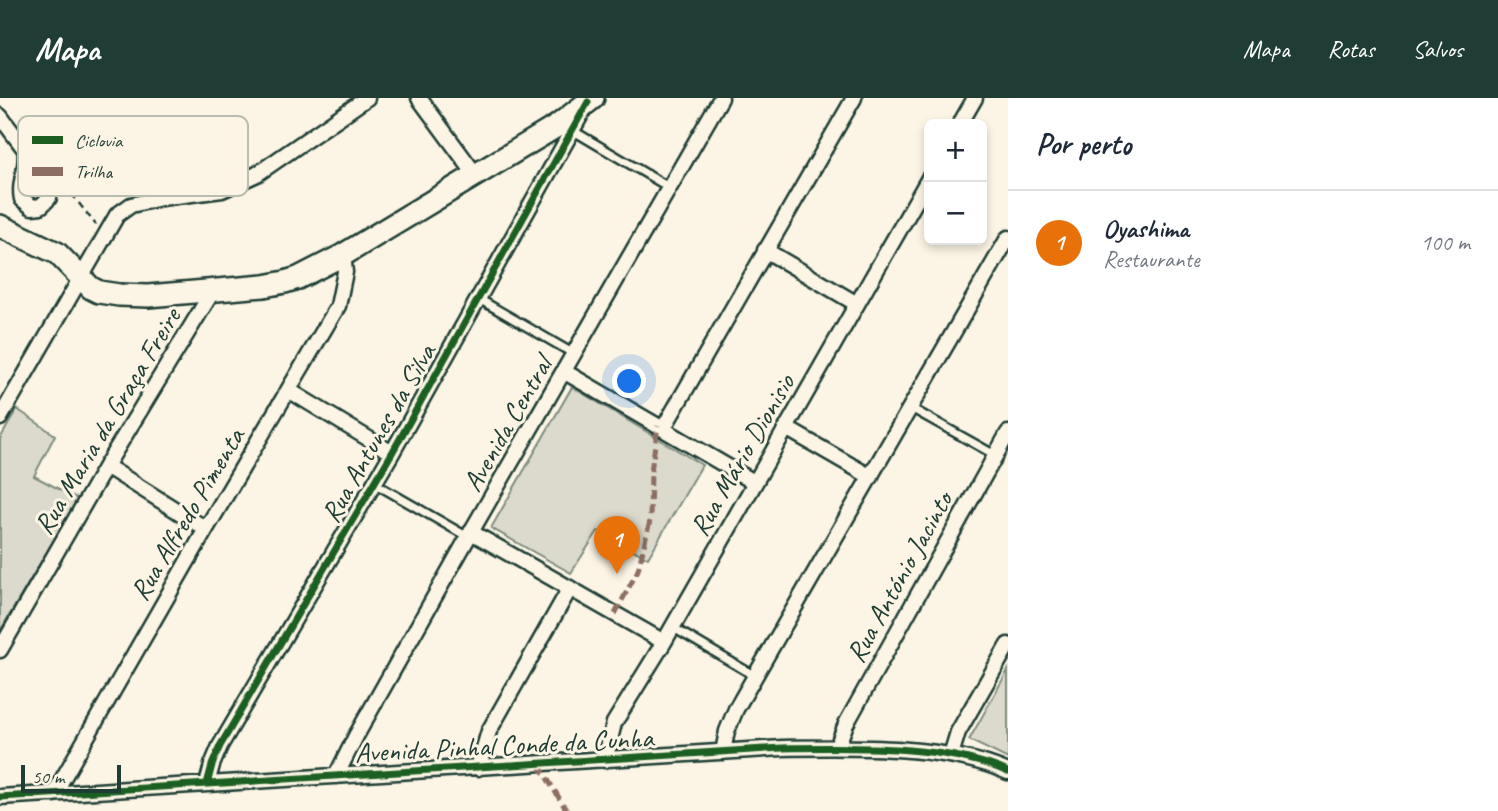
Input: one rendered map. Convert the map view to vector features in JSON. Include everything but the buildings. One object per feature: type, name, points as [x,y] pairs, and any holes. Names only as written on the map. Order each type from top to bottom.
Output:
[{"type":"street","points":[[248,178],[367,98]]},
{"type":"street","points":[[419,98],[475,174]]},
{"type":"street","name":"Avenida Central","points":[[336,776],[470,535],[721,98]]},
{"type":"street","points":[[663,429],[854,98]]},
{"type":"street","points":[[963,119],[975,98]]},
{"type":"street","points":[[0,226],[57,253],[91,288],[99,292],[148,296],[285,282],[343,255],[557,126],[590,100]]},
{"type":"street","name":"Rua Antunes da Silva","points":[[207,784],[220,746],[392,453],[590,100]]},
{"type":"street","points":[[0,116],[18,141]]},
{"type":"street","name":"Rua Mário Dionisio","points":[[605,760],[614,723],[664,642],[927,182]]},
{"type":"street","points":[[22,196],[32,207],[41,206],[49,196]]},
{"type":"street","points":[[0,418],[117,215],[124,209],[176,196]]},
{"type":"street","points":[[723,752],[727,731],[736,709],[1008,238]]},
{"type":"street","points":[[765,250],[857,304]]},
{"type":"street","name":"Rua Alfredo Pimenta","points":[[54,794],[205,529],[290,391],[338,306],[345,272],[343,255]]},
{"type":"street","name":"Rua Maria da Graça Freire","points":[[0,650],[106,466],[214,289]]},
{"type":"street","points":[[565,372],[754,482]]},
{"type":"street","points":[[290,391],[392,453]]},
{"type":"street","points":[[786,428],[871,477]]},
{"type":"street","name":"Rua António Jacinto","points":[[837,747],[846,724],[1008,433]]},
{"type":"street","points":[[106,466],[205,529]]},
{"type":"street","points":[[470,535],[664,642]]},
{"type":"street","points":[[478,768],[489,731],[570,589]]},
{"type":"street","points":[[951,755],[958,732],[1008,645]]},
{"type":"street","name":"Avenida Pinhal Conde da Cunha","points":[[0,797],[837,747],[951,755],[1008,772]]},
{"type":"lane","points":[[572,130],[670,188]]},
{"type":"lane","points":[[478,299],[575,355]]},
{"type":"lane","points":[[910,408],[996,455]]},
{"type":"lane","points":[[374,483],[470,535]]},
{"type":"lane","points":[[672,627],[755,676]]},
{"type":"path","points":[[74,196],[105,236]]},
{"type":"shaded area","points":[[572,387],[702,465],[648,558],[598,531],[571,573],[491,528]]},
{"type":"shaded area","points":[[17,409],[55,435],[34,476],[78,499],[0,631],[0,439]]},
{"type":"shaded area","points":[[1008,670],[1008,759],[969,740]]},
{"type":"marked path","points":[[615,614],[638,570],[650,521],[651,471],[658,426]]},
{"type":"marked path","points":[[539,765],[567,811]]},
{"type":"cycle path","points":[[207,784],[220,746],[392,453],[588,102]]},
{"type":"cycle path","points":[[0,797],[782,748],[867,748],[927,752],[956,756],[1008,772]]},
{"type":"place","name":"Oyashima","points":[[617,574]]}]
